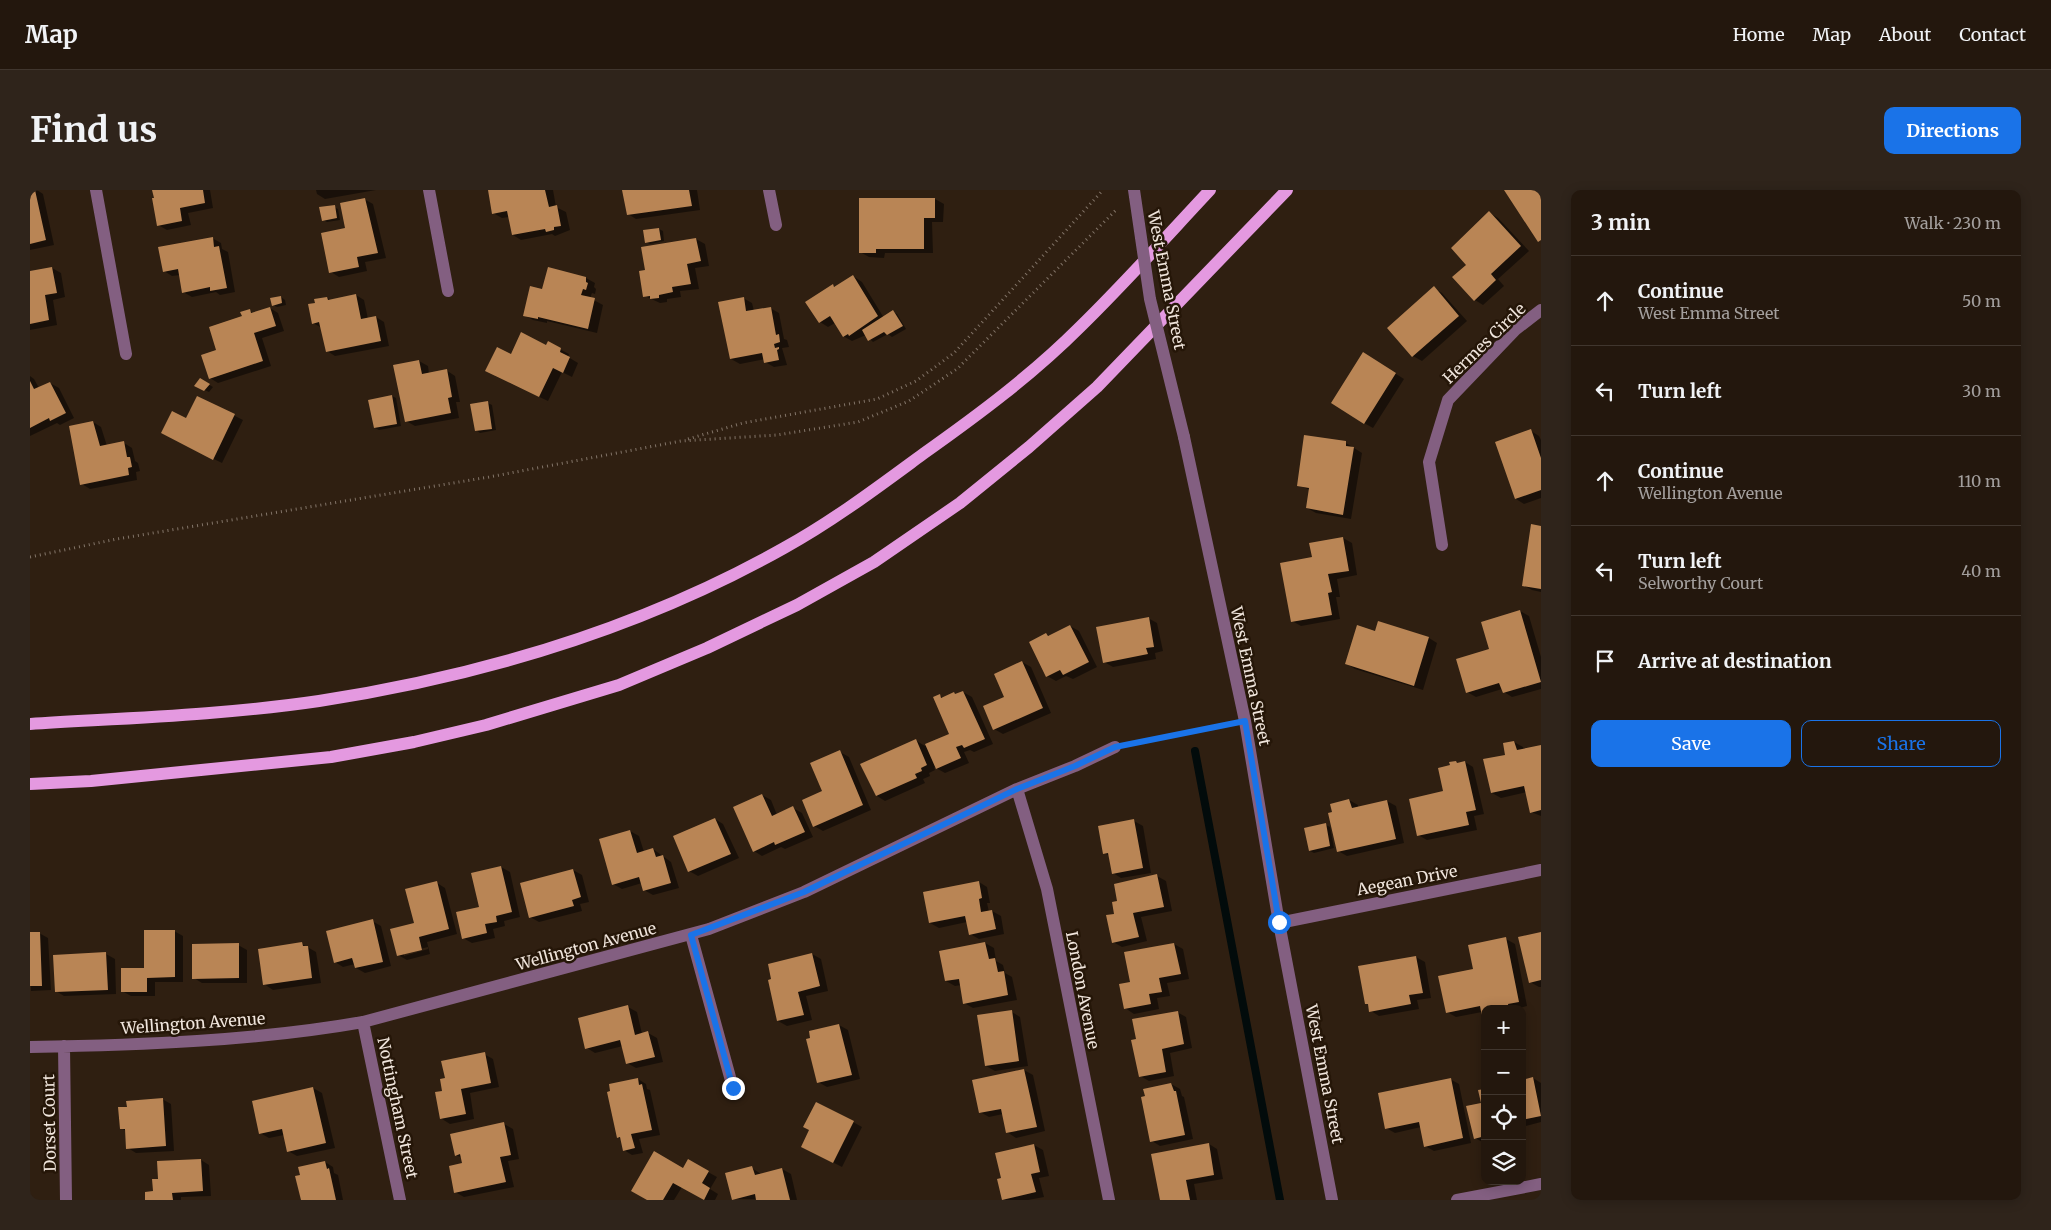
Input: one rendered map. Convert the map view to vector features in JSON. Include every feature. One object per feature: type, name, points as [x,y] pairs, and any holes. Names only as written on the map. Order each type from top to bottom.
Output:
[{"type":"main road","points":[[30,724],[151,717],[318,701],[412,684],[499,664],[581,639],[649,614],[718,582],[809,533],[843,512],[980,413],[1029,373],[1080,327],[1210,190]]},
{"type":"main road","points":[[30,784],[91,781],[332,756],[414,742],[486,725],[618,684],[708,648],[797,605],[874,562],[960,503],[1029,448],[1097,387],[1287,190]]},
{"type":"street","points":[[96,190],[126,354]]},
{"type":"street","points":[[428,190],[448,292]]},
{"type":"street","points":[[769,190],[776,224]]},
{"type":"street","name":"West Emma Street","points":[[1134,190],[1150,299],[1184,437],[1245,721],[1279,922],[1332,1200]]},
{"type":"street","name":"Hermes Circle","points":[[1442,545],[1429,462],[1434,440],[1448,400],[1515,330],[1541,310]]},
{"type":"street","name":"Wellington Avenue","points":[[30,1047],[232,1038],[313,1031],[363,1022],[691,935],[804,892],[1017,789],[1075,766],[1115,747]]},
{"type":"street","name":"London Avenue","points":[[1017,789],[1047,889],[1108,1200]]},
{"type":"street","name":"Aegean Drive","points":[[1279,922],[1541,870]]},
{"type":"street","points":[[691,935],[733,1088]]},
{"type":"street","name":"Nottingham Street","points":[[363,1022],[400,1200]]},
{"type":"street","name":"Dorset Court","points":[[64,1046],[66,1200]]},
{"type":"street","points":[[1457,1200],[1541,1184]]},
{"type":"path","points":[[30,557],[116,538],[489,477],[681,441],[743,424],[878,399],[916,381],[954,353],[1103,190]]},
{"type":"path","points":[[681,441],[777,435],[858,422],[909,401],[957,369],[1122,204]]},
{"type":"path","points":[[1115,747],[1245,721]]},
{"type":"building","points":[[30,190],[35,190],[46,240],[30,244]]},
{"type":"building","points":[[152,190],[203,190],[205,203],[180,208],[182,221],[157,226]]},
{"type":"building","points":[[488,190],[545,190],[549,207],[557,205],[561,226],[554,227],[554,230],[546,232],[545,229],[512,235],[507,211],[492,214]]},
{"type":"building","points":[[622,190],[689,190],[692,206],[627,215]]},
{"type":"building","points":[[1504,190],[1541,190],[1541,240],[1538,242]]},
{"type":"building","points":[[365,198],[378,253],[357,257],[359,267],[329,273],[321,233],[345,228],[340,203]]},
{"type":"building","points":[[859,198],[935,198],[935,218],[924,218],[924,249],[876,249],[876,253],[859,253]]},
{"type":"building","points":[[335,205],[337,218],[322,221],[319,207]]},
{"type":"building","points":[[1489,211],[1521,246],[1491,274],[1496,280],[1474,301],[1452,277],[1466,265],[1451,248]]},
{"type":"building","points":[[659,228],[661,240],[645,243],[643,230]]},
{"type":"building","points":[[213,237],[214,247],[219,246],[227,288],[210,291],[210,287],[182,293],[178,269],[163,272],[158,247]]},
{"type":"building","points":[[696,238],[701,261],[687,264],[691,284],[672,287],[673,292],[659,295],[659,298],[650,299],[650,296],[643,297],[639,271],[645,270],[641,247]]},
{"type":"building","points":[[52,267],[57,293],[45,295],[49,320],[30,324],[30,271]]},
{"type":"building","points":[[548,267],[586,277],[586,282],[588,283],[586,290],[583,289],[581,295],[595,298],[588,329],[538,317],[538,319],[523,316],[530,286],[542,289]]},
{"type":"building","points":[[853,275],[878,316],[849,336],[848,334],[843,337],[830,316],[819,323],[805,302],[833,284],[834,287]]},
{"type":"building","points":[[1434,286],[1459,316],[1412,357],[1387,328]]},
{"type":"building","points":[[356,294],[361,319],[376,316],[381,341],[326,352],[319,322],[312,324],[308,304],[315,303],[314,299],[327,297],[328,300]]},
{"type":"building","points":[[281,296],[282,303],[272,306],[270,298]]},
{"type":"building","points":[[744,297],[746,311],[771,307],[776,335],[779,334],[780,342],[774,344],[775,348],[779,347],[777,350],[779,360],[764,363],[762,353],[730,359],[718,302]]},
{"type":"building","points":[[270,307],[276,326],[254,333],[263,361],[209,379],[201,355],[216,350],[209,327],[242,316],[240,312],[250,309],[251,313]]},
{"type":"building","points":[[893,310],[903,326],[887,335],[884,332],[868,341],[862,330]]},
{"type":"building","points":[[521,332],[546,345],[548,341],[561,348],[560,352],[570,357],[563,373],[553,368],[539,397],[485,371],[497,347],[511,354]]},
{"type":"building","points":[[1363,352],[1396,373],[1364,424],[1331,403]]},
{"type":"building","points":[[419,360],[422,374],[447,369],[452,397],[448,398],[451,413],[405,422],[393,365]]},
{"type":"building","points":[[200,378],[210,384],[204,391],[194,386]]},
{"type":"building","points":[[30,381],[34,389],[50,382],[66,413],[50,421],[49,418],[30,428]]},
{"type":"building","points":[[392,395],[397,424],[374,428],[368,400]]},
{"type":"building","points":[[197,396],[235,414],[213,460],[161,433],[172,411],[186,418]]},
{"type":"building","points":[[488,401],[492,429],[475,431],[470,404]]},
{"type":"building","points":[[93,421],[100,446],[124,441],[127,457],[130,457],[132,467],[128,468],[129,475],[80,485],[69,426]]},
{"type":"building","points":[[1531,429],[1541,458],[1541,490],[1515,499],[1495,442]]},
{"type":"building","points":[[1304,435],[1346,441],[1346,446],[1354,447],[1343,515],[1306,508],[1309,488],[1297,486]]},
{"type":"building","points":[[1531,524],[1541,526],[1541,589],[1522,586]]},
{"type":"building","points":[[1343,537],[1349,571],[1328,574],[1332,592],[1328,593],[1332,615],[1291,622],[1280,563],[1312,557],[1309,543]]},
{"type":"building","points":[[1520,610],[1541,682],[1503,693],[1499,683],[1466,693],[1456,659],[1489,649],[1481,622]]},
{"type":"building","points":[[1149,617],[1154,647],[1146,648],[1148,654],[1103,663],[1096,627]]},
{"type":"building","points":[[1378,621],[1429,637],[1414,686],[1345,664],[1357,625],[1375,631]]},
{"type":"building","points":[[1070,625],[1089,662],[1063,675],[1060,670],[1046,677],[1029,642],[1046,633],[1048,636]]},
{"type":"building","points":[[1022,661],[1043,708],[993,730],[983,706],[1004,697],[994,674]]},
{"type":"building","points":[[963,691],[985,739],[964,748],[962,745],[956,747],[961,758],[936,769],[925,744],[949,734],[933,697],[940,694],[941,698],[954,692],[955,694]]},
{"type":"building","points":[[916,739],[927,765],[921,768],[922,771],[915,774],[917,778],[876,796],[860,764]]},
{"type":"building","points":[[1514,741],[1517,750],[1541,745],[1541,810],[1530,813],[1524,786],[1491,793],[1483,759],[1505,755],[1503,743]]},
{"type":"building","points":[[840,750],[863,805],[813,827],[802,800],[822,791],[810,763]]},
{"type":"building","points":[[1456,761],[1457,763],[1465,761],[1476,810],[1466,812],[1469,825],[1417,836],[1409,799],[1443,791],[1438,768],[1450,765],[1449,762]]},
{"type":"building","points":[[762,794],[772,816],[793,806],[805,832],[775,845],[774,842],[753,852],[733,807]]},
{"type":"building","points":[[1349,799],[1352,808],[1387,800],[1396,839],[1337,852],[1328,813],[1332,812],[1330,804]]},
{"type":"building","points":[[715,818],[731,854],[688,872],[673,836]]},
{"type":"building","points":[[1134,819],[1143,868],[1112,874],[1108,853],[1103,854],[1098,826]]},
{"type":"building","points":[[1326,823],[1330,846],[1309,851],[1304,828]]},
{"type":"building","points":[[630,830],[637,853],[653,848],[656,857],[663,855],[671,883],[643,891],[639,877],[612,885],[599,839]]},
{"type":"building","points":[[501,866],[512,912],[496,916],[497,922],[485,924],[487,933],[462,939],[456,912],[479,907],[471,873]]},
{"type":"building","points":[[573,869],[581,897],[572,900],[574,906],[529,918],[520,883]]},
{"type":"building","points":[[1157,874],[1164,907],[1133,913],[1139,937],[1112,943],[1106,915],[1114,914],[1112,902],[1117,901],[1114,884]]},
{"type":"building","points":[[437,881],[449,929],[419,937],[422,950],[397,956],[390,929],[414,923],[405,889]]},
{"type":"building","points":[[979,881],[982,898],[979,899],[981,912],[992,910],[996,929],[969,935],[965,916],[929,923],[923,892]]},
{"type":"building","points":[[373,919],[383,962],[355,968],[352,958],[334,963],[326,931]]},
{"type":"building","points":[[144,930],[175,930],[175,977],[147,978],[147,992],[121,992],[121,968],[144,968]]},
{"type":"building","points":[[30,932],[40,932],[42,986],[30,986]]},
{"type":"building","points":[[1541,932],[1541,980],[1529,983],[1518,937]]},
{"type":"building","points":[[1506,937],[1519,1002],[1508,1005],[1481,1005],[1481,1011],[1480,1006],[1446,1013],[1438,976],[1473,969],[1468,945]]},
{"type":"building","points":[[302,942],[303,946],[308,946],[312,978],[263,985],[258,949]]},
{"type":"building","points":[[985,942],[989,959],[995,958],[998,972],[1004,971],[1008,995],[963,1004],[959,979],[945,981],[939,951]]},
{"type":"building","points":[[239,943],[239,978],[192,979],[192,944]]},
{"type":"building","points":[[1174,943],[1181,974],[1159,978],[1162,992],[1149,994],[1151,1004],[1124,1009],[1119,984],[1130,982],[1124,952]]},
{"type":"building","points":[[106,952],[108,990],[55,992],[53,955]]},
{"type":"building","points":[[812,953],[820,986],[798,992],[804,1015],[777,1021],[768,980],[771,979],[768,964]]},
{"type":"building","points":[[1416,956],[1423,993],[1409,995],[1411,1004],[1369,1012],[1368,1004],[1365,1004],[1358,966]]},
{"type":"building","points":[[628,1005],[635,1035],[648,1031],[655,1057],[626,1064],[620,1040],[585,1049],[578,1018]]},
{"type":"building","points":[[1012,1010],[1019,1061],[985,1066],[977,1015]]},
{"type":"building","points":[[1178,1011],[1184,1044],[1162,1049],[1166,1072],[1139,1077],[1131,1040],[1136,1039],[1132,1019]]},
{"type":"building","points":[[839,1024],[852,1075],[817,1083],[806,1039],[810,1038],[809,1031]]},
{"type":"building","points":[[485,1052],[491,1083],[461,1089],[466,1114],[440,1119],[435,1092],[442,1091],[440,1079],[445,1078],[441,1061]]},
{"type":"building","points":[[1024,1069],[1037,1127],[1006,1133],[1001,1109],[979,1113],[972,1080]]},
{"type":"building","points":[[1533,1077],[1541,1116],[1526,1119],[1526,1095],[1526,1079]]},
{"type":"building","points":[[638,1078],[639,1085],[642,1084],[652,1130],[631,1134],[635,1148],[623,1151],[620,1137],[617,1138],[607,1092],[610,1091],[609,1084]]},
{"type":"building","points":[[1451,1078],[1463,1138],[1424,1147],[1419,1122],[1385,1129],[1378,1093]]},
{"type":"building","points":[[1171,1083],[1174,1091],[1176,1091],[1185,1135],[1150,1142],[1141,1097],[1145,1096],[1143,1089]]},
{"type":"building","points":[[313,1087],[326,1143],[287,1152],[282,1129],[259,1134],[252,1101]]},
{"type":"building","points":[[1478,1090],[1481,1090],[1481,1103]]},
{"type":"building","points":[[163,1098],[166,1146],[126,1149],[125,1129],[120,1129],[118,1107],[127,1107],[126,1101]]},
{"type":"building","points":[[816,1102],[854,1121],[833,1163],[801,1147],[809,1130],[803,1127]]},
{"type":"building","points":[[1481,1103],[1481,1137],[1474,1139],[1466,1106]]},
{"type":"building","points":[[504,1122],[511,1155],[500,1157],[506,1182],[454,1193],[449,1166],[462,1163],[460,1154],[455,1156],[450,1134]]},
{"type":"building","points":[[1209,1143],[1214,1175],[1186,1180],[1190,1200],[1160,1200],[1151,1154]]},
{"type":"building","points":[[1034,1144],[1040,1172],[1031,1174],[1036,1192],[1002,1200],[997,1179],[1001,1178],[995,1153]]},
{"type":"building","points":[[654,1151],[683,1168],[688,1159],[709,1171],[702,1183],[710,1188],[704,1200],[673,1183],[663,1200],[647,1200],[631,1191]]},
{"type":"building","points":[[201,1159],[203,1191],[172,1193],[173,1200],[145,1200],[145,1192],[153,1191],[152,1179],[158,1179],[157,1161]]},
{"type":"building","points":[[325,1161],[327,1169],[329,1168],[336,1200],[301,1200],[295,1176],[300,1175],[298,1167]]},
{"type":"building","points":[[752,1166],[755,1175],[782,1168],[790,1200],[756,1200],[755,1194],[732,1200],[725,1173]]},
{"type":"waterway","points":[[1195,751],[1280,1200]]},
{"type":"route","points":[[733,1088],[691,935],[804,892],[1017,789],[1075,766],[1115,747],[1245,721],[1279,922]]}]
